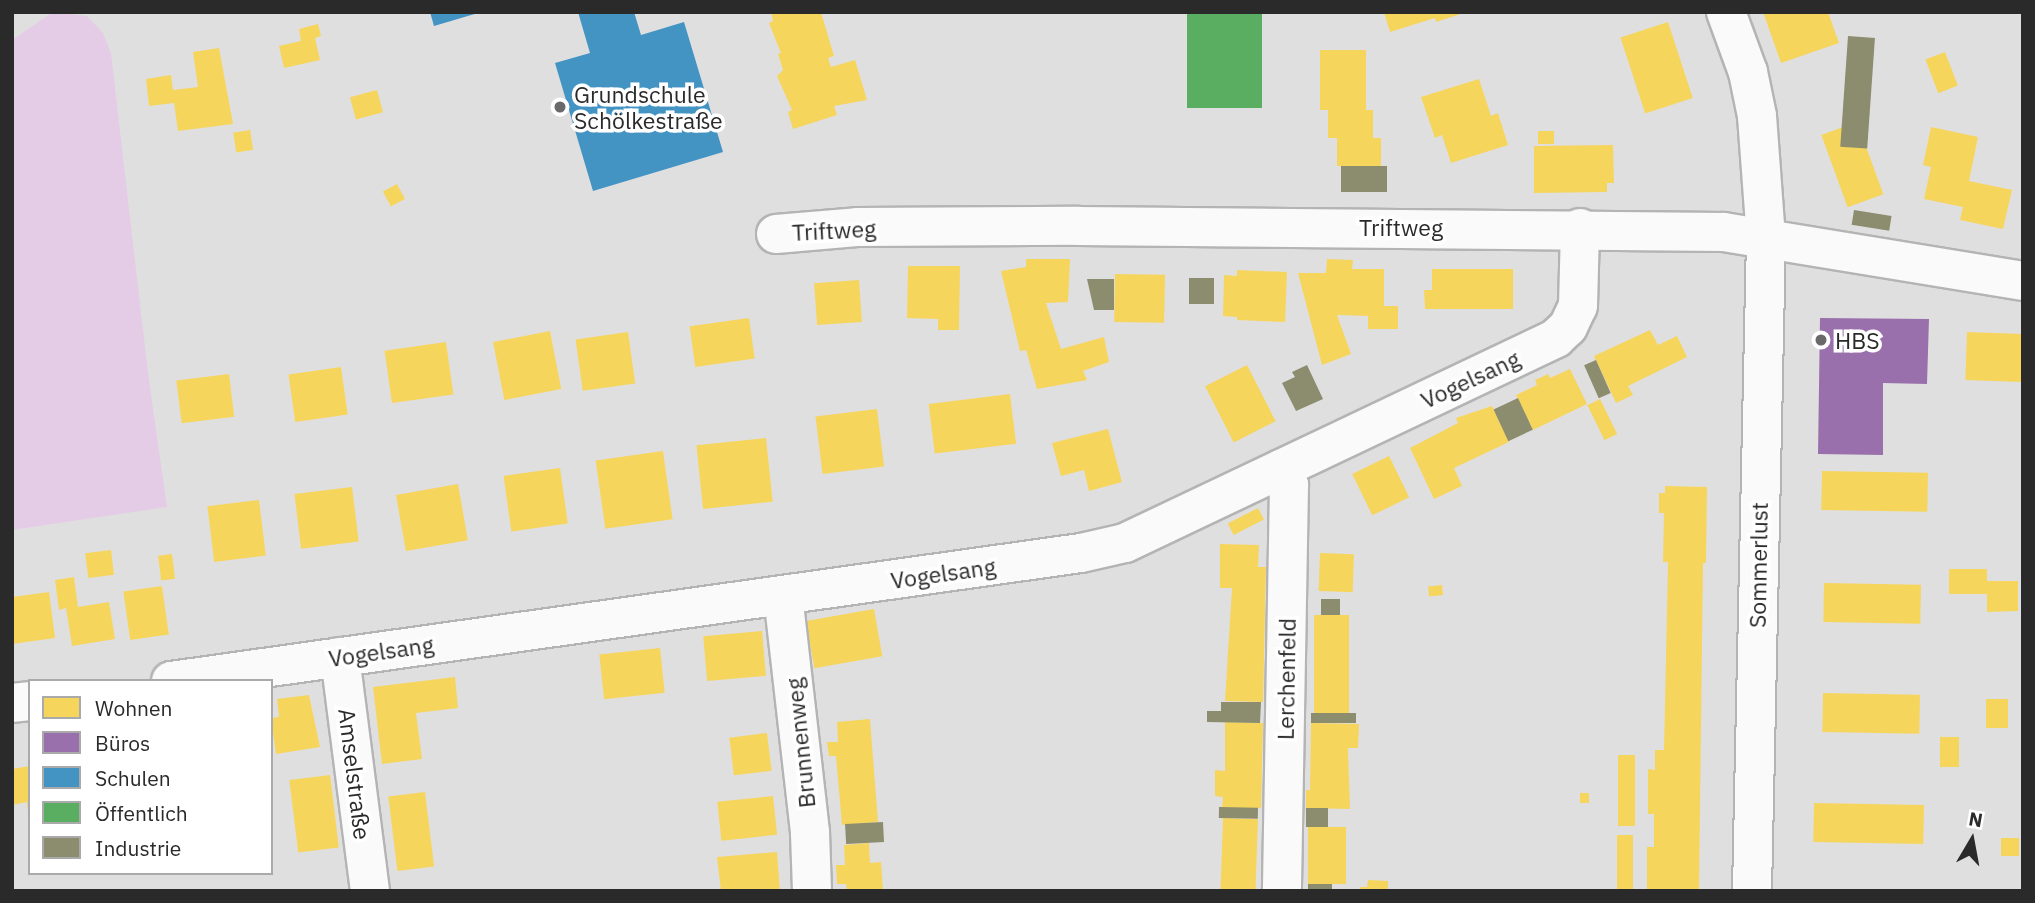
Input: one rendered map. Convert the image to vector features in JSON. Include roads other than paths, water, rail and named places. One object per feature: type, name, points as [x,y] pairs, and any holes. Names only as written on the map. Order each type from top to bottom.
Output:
[{"type":"street","name":"Sommerlust","points":[[1726,12],[1748,72],[1757,116],[1766,239],[1752,891]]},
{"type":"street","name":"Triftweg","points":[[776,234],[857,228],[1580,228],[1724,232],[2023,281]]},
{"type":"street","name":"Vogelsang","points":[[185,679],[1081,553],[1125,543],[1556,338],[1568,327],[1578,306],[1580,228]]},
{"type":"street","name":"Lerchenfeld","points":[[1281,469],[1289,485],[1282,891]]},
{"type":"street","name":"Brunnenweg","points":[[783,595],[810,833],[812,891]]},
{"type":"street","name":"Amselstraße","points":[[340,657],[370,891]]},
{"type":"place","name":"Grundschule Schölkestraße","points":[[560,107]]},
{"type":"place","name":"HBS","points":[[1821,340]]}]
